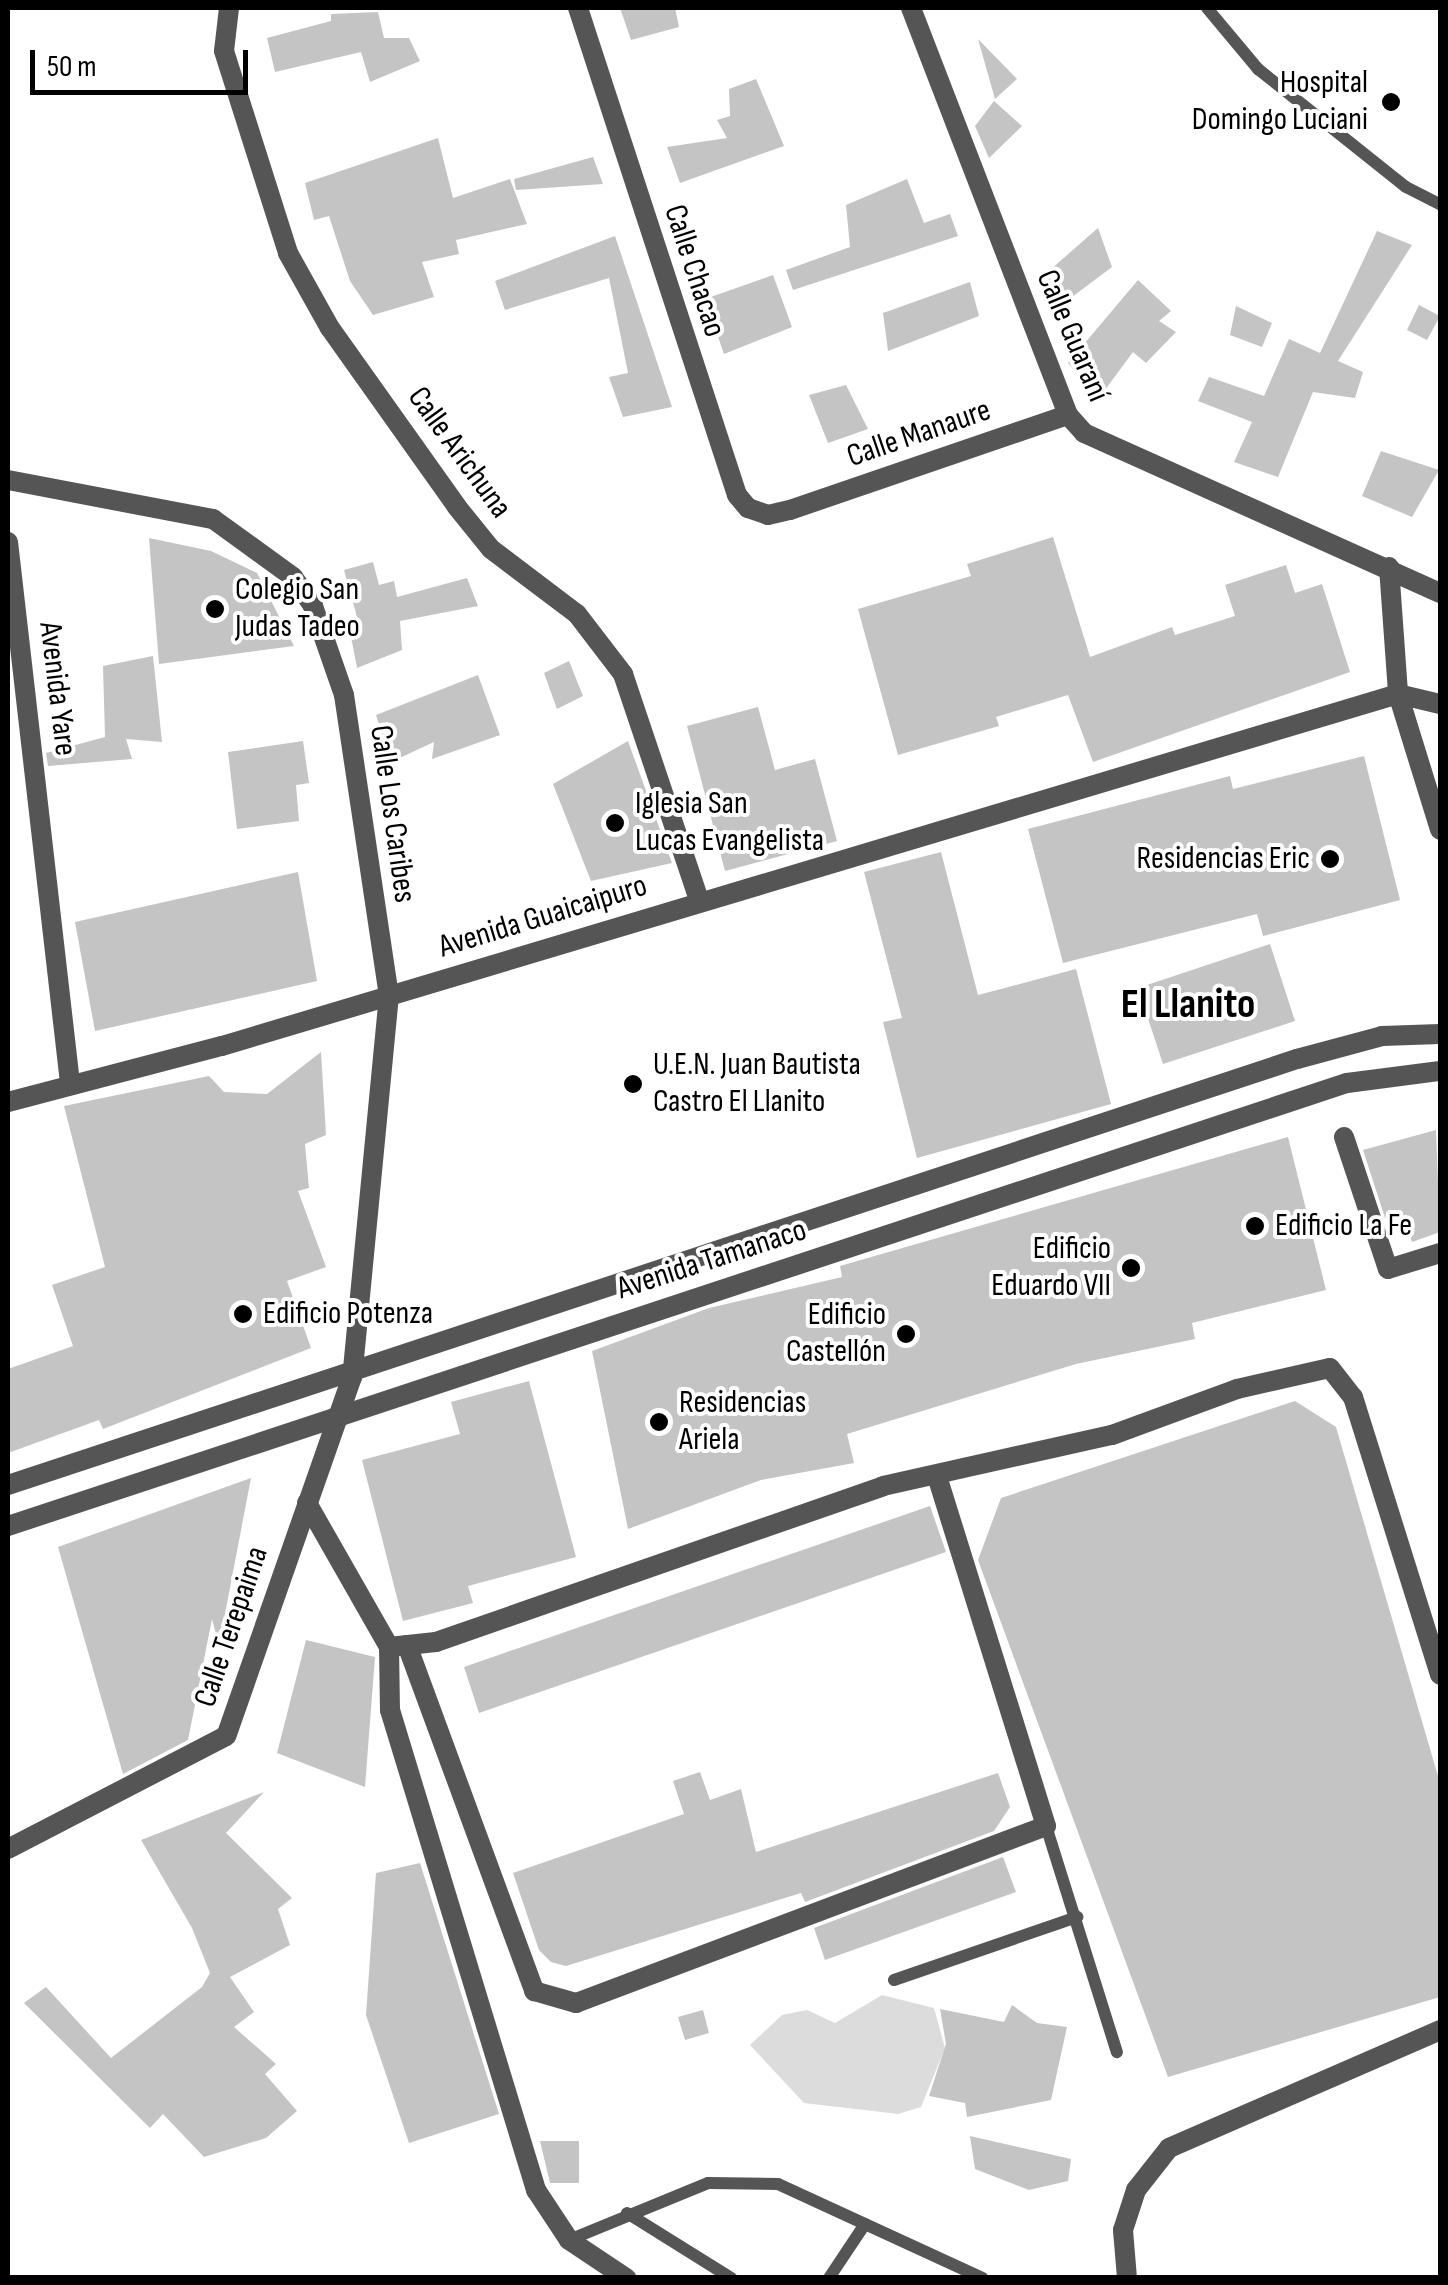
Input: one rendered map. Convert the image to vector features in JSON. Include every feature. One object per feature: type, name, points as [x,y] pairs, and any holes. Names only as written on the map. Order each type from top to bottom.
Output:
[{"type":"street","name":"Calle Arichuna","points":[[228,8],[224,51],[288,253],[330,328],[457,507],[491,549],[577,614],[623,674],[699,900]]},
{"type":"street","name":"Calle Chacao","points":[[578,8],[737,496],[768,516],[790,510]]},
{"type":"street","name":"Calle Guaraní","points":[[911,8],[1068,416],[1084,433],[1440,593]]},
{"type":"street","name":"Calle Manaure","points":[[790,510],[1068,416]]},
{"type":"street","name":"Calle Los Caribes","points":[[8,480],[212,519],[293,577],[312,606],[344,695],[388,995],[352,1377],[336,1419]]},
{"type":"street","name":"Avenida Yare","points":[[8,542],[70,1083]]},
{"type":"street","points":[[1388,567],[1398,694],[1440,830]]},
{"type":"street","name":"Avenida Guaicaipuro","points":[[8,1102],[388,995],[1398,694],[1440,704]]},
{"type":"street","name":"Avenida Tamanaco","points":[[8,1485],[352,1377],[1297,1058],[1382,1036],[1440,1034]]},
{"type":"street","name":"Avenida Tamanaco","points":[[8,1526],[1347,1083],[1440,1071]]},
{"type":"street","points":[[1344,1137],[1388,1269],[1440,1253]]},
{"type":"street","points":[[398,1646],[436,1642],[883,1486],[1112,1435],[1236,1389],[1330,1368],[1353,1396],[1440,1675]]},
{"type":"street","name":"Calle Terepaima","points":[[8,1849],[226,1736],[336,1419]]},
{"type":"street","points":[[307,1503],[398,1646],[534,1991],[555,2001],[576,2003],[1046,1826],[937,1476]]},
{"type":"street","points":[[398,1646],[390,1710],[536,2190],[569,2240],[626,2278]]},
{"type":"street","points":[[1127,2278],[1122,2230],[1136,2190],[1169,2148],[1440,2030]]},
{"type":"lane","points":[[1207,8],[1258,69],[1406,188],[1440,204]]},
{"type":"lane","points":[[1046,1826],[1117,2052]]},
{"type":"lane","points":[[894,1980],[1077,1918]]},
{"type":"lane","points":[[569,2240],[708,2183],[778,2184],[982,2278]]},
{"type":"lane","points":[[627,2213],[731,2278]]},
{"type":"lane","points":[[829,2278],[865,2224]]},
{"type":"shaded area","points":[[882,1995],[934,2008],[945,2048],[921,2107],[898,2114],[804,2103],[750,2045],[782,2015],[807,2010],[835,2023]]},
{"type":"building","points":[[620,8],[675,8],[679,27],[631,40]]},
{"type":"building","points":[[378,12],[384,38],[409,38],[420,61],[370,82],[361,52],[275,72],[267,38],[331,21],[331,14]]},
{"type":"building","points":[[978,39],[1017,79],[995,99]]},
{"type":"building","points":[[756,79],[784,146],[680,183],[667,147],[727,138],[717,120],[730,116],[729,89]]},
{"type":"building","points":[[994,101],[1022,126],[989,158],[975,126]]},
{"type":"building","points":[[438,138],[453,198],[510,179],[527,224],[456,240],[459,254],[422,262],[434,297],[373,315],[350,281],[329,216],[314,220],[305,183]]},
{"type":"building","points":[[593,157],[603,184],[516,190],[514,179]]},
{"type":"building","points":[[907,179],[924,223],[950,214],[958,236],[793,290],[786,270],[850,247],[846,205]]},
{"type":"building","points":[[1098,228],[1112,267],[1064,303],[1043,276]]},
{"type":"building","points":[[1377,231],[1412,245],[1338,361],[1363,372],[1355,398],[1313,392],[1278,477],[1234,462],[1252,422],[1198,401],[1209,377],[1264,396],[1289,339],[1320,353]]},
{"type":"building","points":[[615,236],[672,407],[623,417],[609,377],[628,373],[609,278],[505,310],[495,281]]},
{"type":"building","points":[[773,275],[792,327],[724,354],[705,299]]},
{"type":"building","points":[[1138,280],[1171,311],[1159,321],[1176,332],[1146,363],[1133,352],[1099,398],[1068,363]]},
{"type":"building","points":[[970,282],[979,316],[888,351],[883,313]]},
{"type":"building","points":[[1419,305],[1440,316],[1427,340],[1407,330]]},
{"type":"building","points":[[1236,306],[1272,323],[1262,347],[1230,335]]},
{"type":"building","points":[[846,385],[868,429],[828,443],[809,395]]},
{"type":"building","points":[[1381,451],[1439,470],[1412,517],[1362,496]]},
{"type":"building","points":[[1053,537],[1090,657],[1172,627],[1175,635],[1235,616],[1225,585],[1286,565],[1295,593],[1322,584],[1350,672],[1093,762],[1068,695],[996,717],[999,726],[898,755],[858,609],[971,576],[967,564]]},
{"type":"building","name":"Colegio San Judas Tadeo","points":[[149,538],[211,551],[257,573],[294,646],[159,664]]},
{"type":"building","points":[[373,562],[379,585],[394,581],[397,597],[467,578],[478,606],[400,621],[402,650],[357,668],[348,621],[357,617],[344,570]]},
{"type":"building","points":[[153,656],[162,742],[126,739],[132,759],[48,766],[46,753],[105,737],[103,666]]},
{"type":"building","points":[[569,661],[583,696],[557,709],[544,673]]},
{"type":"building","points":[[478,675],[500,735],[432,759],[434,742],[391,762],[376,715]]},
{"type":"building","points":[[758,707],[775,770],[815,759],[837,841],[725,871],[687,726]]},
{"type":"building","points":[[303,741],[309,783],[296,785],[299,821],[237,829],[228,752]]},
{"type":"building","name":"Iglesia San Lucas Evangelista","points":[[628,741],[672,863],[591,881],[553,784]]},
{"type":"building","points":[[1364,756],[1400,900],[1263,936],[1257,914],[1063,963],[1028,829],[1230,776],[1233,789]]},
{"type":"building","points":[[941,852],[978,995],[1076,969],[1111,1104],[917,1158],[883,1022],[902,1018],[864,872]]},
{"type":"building","points":[[298,872],[317,981],[95,1031],[75,922]]},
{"type":"building","points":[[1270,944],[1295,1021],[1163,1064],[1138,988]]},
{"type":"building","points":[[321,1052],[326,1135],[305,1144],[309,1188],[298,1191],[326,1267],[287,1281],[311,1348],[103,1429],[99,1420],[8,1453],[8,1369],[73,1346],[52,1285],[105,1267],[64,1106],[209,1076],[224,1092],[267,1094]]},
{"type":"building","points":[[1436,1130],[1440,1232],[1412,1242],[1402,1212],[1385,1218],[1363,1150]]},
{"type":"building","points":[[1288,1137],[1326,1290],[1192,1323],[1195,1339],[1076,1364],[847,1434],[854,1463],[761,1480],[628,1529],[592,1351],[709,1308],[842,1277],[840,1266]]},
{"type":"building","points":[[529,1381],[576,1557],[468,1586],[473,1603],[403,1621],[362,1460],[460,1434],[451,1402]]},
{"type":"building","points":[[1295,1401],[1336,1427],[1440,1783],[1440,1997],[1168,2077],[978,1560],[1001,1498]]},
{"type":"building","points":[[251,1478],[219,1645],[212,1619],[188,1740],[123,1774],[58,1547]]},
{"type":"building","points":[[930,1506],[946,1552],[479,1713],[464,1667]]},
{"type":"building","points":[[306,1640],[375,1657],[365,1787],[277,1753]]},
{"type":"building","points":[[700,1772],[710,1800],[741,1789],[756,1852],[998,1773],[1010,1807],[994,1831],[805,1902],[801,1893],[566,1966],[551,1962],[539,1950],[513,1873],[684,1814],[673,1781]]},
{"type":"building","points":[[264,1792],[226,1833],[292,1898],[278,1909],[290,1945],[230,1977],[254,2012],[234,2027],[276,2064],[265,2074],[297,2111],[266,2138],[204,2157],[163,2114],[150,2128],[24,2003],[46,1987],[111,2058],[202,1987],[210,1973],[192,1928],[141,1840]]},
{"type":"building","points":[[1003,1857],[1016,1892],[825,1960],[814,1928]]},
{"type":"building","points":[[420,1863],[499,2114],[409,2143],[366,2015],[376,1873]]},
{"type":"building","points":[[1012,2005],[1037,2023],[1067,2027],[1051,2100],[967,2117],[965,2103],[929,2096],[946,2044],[940,2009],[1004,2022]]},
{"type":"building","points":[[703,2010],[709,2033],[685,2040],[678,2017]]},
{"type":"building","points":[[970,2136],[1071,2159],[1068,2181],[1029,2190],[975,2169]]},
{"type":"building","points":[[540,2141],[579,2141],[579,2183],[550,2183]]},
{"type":"place","name":"Hospital Domingo Luciani","points":[[1391,102]]},
{"type":"place","name":"Colegio San Judas Tadeo","points":[[215,609]]},
{"type":"place","name":"Iglesia San Lucas Evangelista","points":[[615,823]]},
{"type":"place","name":"Residencias Eric","points":[[1330,859]]},
{"type":"place","name":"U.E.N. Juan Bautista Castro El Llanito","points":[[633,1084]]},
{"type":"place","name":"Edificio La Fe","points":[[1255,1226]]},
{"type":"place","name":"Edificio Eduardo VII","points":[[1131,1268]]},
{"type":"place","name":"Edificio Potenza","points":[[243,1314]]},
{"type":"place","name":"Edificio Castellón","points":[[906,1334]]},
{"type":"place","name":"Residencias Ariela","points":[[659,1422]]},
{"type":"district","name":"El Llanito","points":[[1188,1005]]}]
